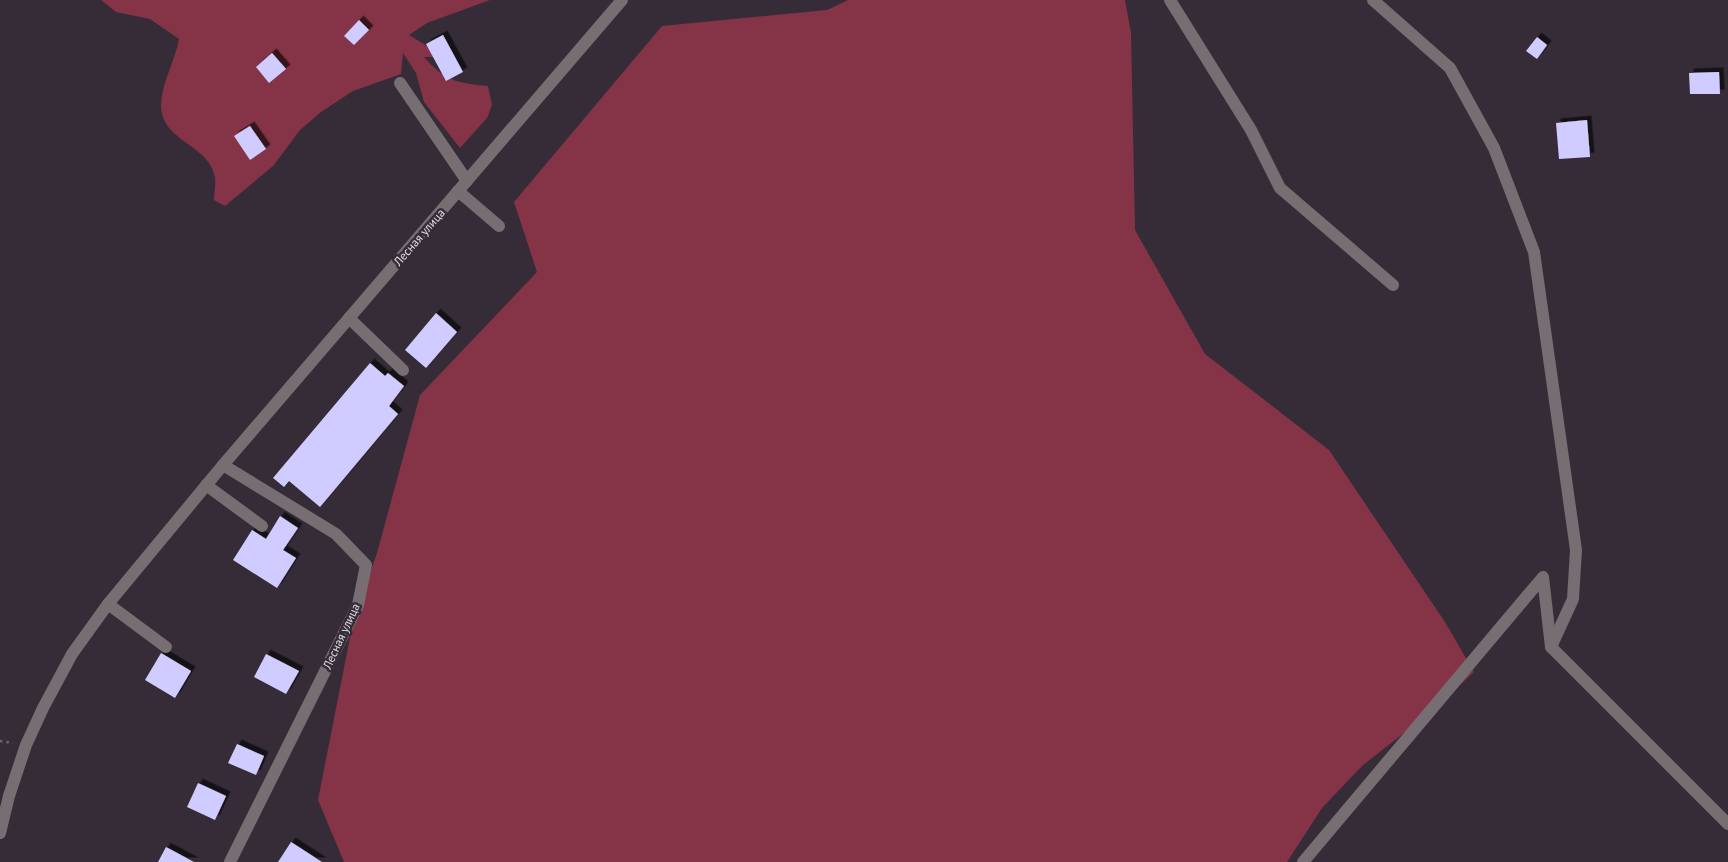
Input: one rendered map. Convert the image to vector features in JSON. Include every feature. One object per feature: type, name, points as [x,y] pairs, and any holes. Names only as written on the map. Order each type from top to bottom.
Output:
[{"type":"street","name":"Лесная улица","points":[[0,833],[9,796],[26,745],[43,708],[72,654],[108,604],[206,485],[622,0]]},
{"type":"street","points":[[1170,0],[1252,130],[1280,188],[1393,285]]},
{"type":"street","points":[[1374,0],[1450,68],[1494,148],[1534,252],[1576,550],[1573,599],[1551,647]]},
{"type":"street","points":[[400,83],[467,181]]},
{"type":"street","points":[[458,191],[499,226]]},
{"type":"street","points":[[349,318],[404,370]]},
{"type":"street","name":"Лесная улица","points":[[223,466],[336,534],[366,565],[358,605],[230,862]]},
{"type":"street","points":[[206,485],[262,526]]},
{"type":"street","points":[[1303,862],[1544,577],[1551,647],[1728,824]]},
{"type":"street","points":[[108,604],[166,647]]},
{"type":"shaded area","points":[[101,0],[490,0],[427,23],[409,35],[445,57],[424,57],[445,76],[468,84],[488,86],[492,105],[487,118],[460,148],[424,102],[416,73],[403,53],[401,74],[353,91],[321,112],[300,130],[273,166],[225,206],[214,200],[215,177],[211,166],[204,157],[169,128],[163,118],[161,106],[163,89],[179,39],[150,19],[116,12]]},
{"type":"shaded area","points":[[848,0],[1125,0],[1131,33],[1135,230],[1205,354],[1329,450],[1445,622],[1474,672],[1433,710],[1362,766],[1322,808],[1287,862],[344,862],[318,800],[353,622],[377,553],[420,395],[537,272],[514,202],[662,26],[827,10]]},
{"type":"building","points":[[359,20],[369,30],[354,45],[344,36]]},
{"type":"building","points":[[443,35],[463,72],[446,81],[426,44]]},
{"type":"building","points":[[1537,37],[1547,45],[1537,59],[1526,51]]},
{"type":"building","points":[[272,53],[286,69],[269,83],[256,67]]},
{"type":"building","points":[[1719,72],[1720,94],[1690,94],[1689,73]]},
{"type":"building","points":[[1587,120],[1590,157],[1559,159],[1556,123]]},
{"type":"building","points":[[250,126],[266,149],[250,160],[234,136]]},
{"type":"building","points":[[436,313],[457,332],[426,368],[405,350]]},
{"type":"building","points":[[370,363],[385,376],[388,373],[404,386],[389,406],[398,414],[320,507],[289,481],[284,487],[273,478]]},
{"type":"building","points":[[280,516],[298,528],[283,550],[296,558],[277,588],[233,560],[252,530],[266,539]]},
{"type":"building","points":[[161,653],[191,671],[175,698],[145,680]]},
{"type":"building","points":[[266,654],[299,671],[286,694],[254,677]]},
{"type":"building","points":[[237,744],[264,756],[256,775],[228,763]]},
{"type":"building","points":[[198,783],[226,796],[215,820],[187,807]]},
{"type":"building","points":[[291,842],[322,862],[278,862]]},
{"type":"building","points":[[166,847],[194,862],[158,862]]}]
